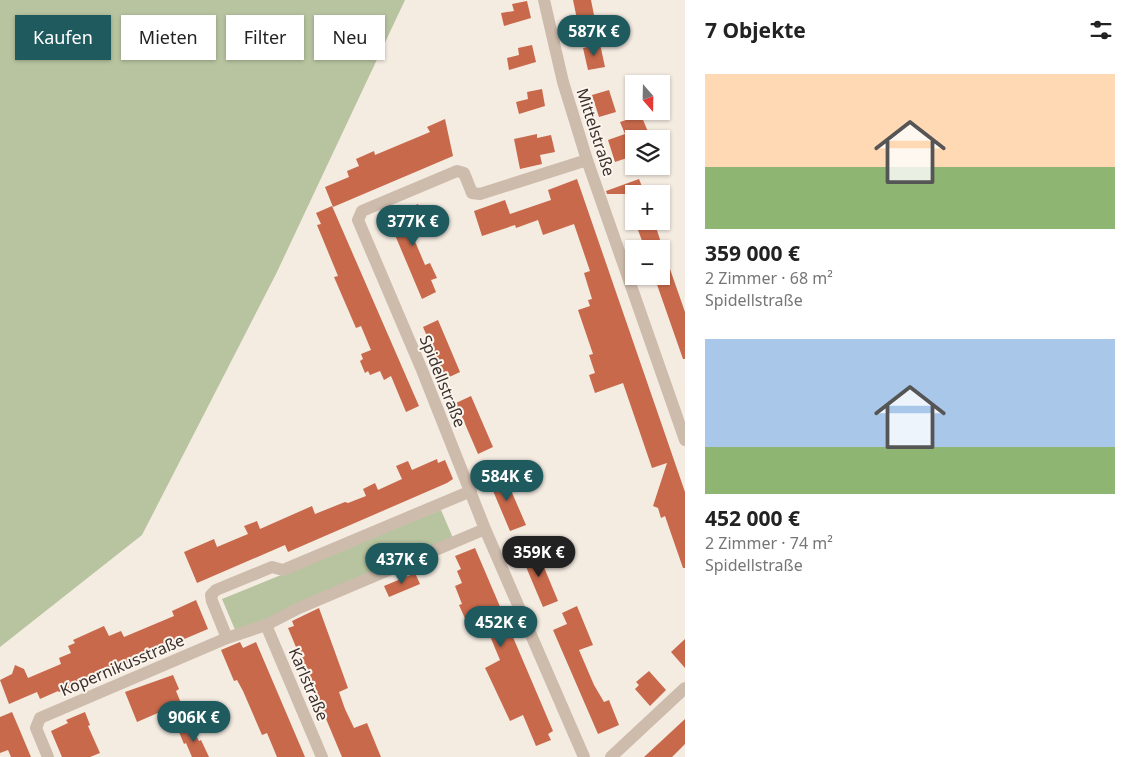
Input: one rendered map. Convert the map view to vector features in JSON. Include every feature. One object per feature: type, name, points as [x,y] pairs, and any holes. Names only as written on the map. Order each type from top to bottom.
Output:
[{"type":"street","name":"Mittelstraße","points":[[544,0],[563,82],[587,160],[685,440]]},
{"type":"street","name":"Spidellstraße","points":[[584,757],[486,529],[358,220],[362,211],[457,171],[464,173],[472,193],[480,194],[587,160]]},
{"type":"street","points":[[227,638],[212,601],[211,595],[216,590],[272,567],[283,570],[471,491]]},
{"type":"street","name":"Kopernikusstraße","points":[[48,757],[36,728],[40,718],[227,638],[266,625],[299,608],[486,529]]},
{"type":"street","name":"Karlstraße","points":[[266,625],[322,757]]},
{"type":"street","points":[[611,757],[685,688]]},
{"type":"green space","points":[[0,0],[405,0],[385,42],[385,15],[314,15],[314,60],[377,60],[276,274],[142,535],[0,647]]},
{"type":"green space","points":[[441,510],[453,538],[236,632],[222,599]]},
{"type":"building","points":[[573,0],[591,0],[595,20],[578,24]]},
{"type":"building","points":[[527,1],[531,18],[504,26],[501,13],[514,11],[512,4]]},
{"type":"building","points":[[600,44],[605,67],[588,70],[583,48]]},
{"type":"building","points":[[532,45],[536,62],[509,70],[507,58],[519,55],[518,48]]},
{"type":"building","points":[[542,89],[545,106],[519,114],[516,102],[528,99],[527,92]]},
{"type":"building","points":[[609,90],[616,112],[599,117],[592,95]]},
{"type":"building","points":[[445,119],[453,156],[333,207],[325,187],[349,177],[347,171],[359,166],[356,159],[374,151],[375,155],[430,132],[427,127]]},
{"type":"building","points":[[643,120],[647,130],[625,130],[625,134],[620,122]]},
{"type":"building","points":[[537,134],[537,138],[551,135],[555,152],[540,155],[542,164],[520,169],[514,139]]},
{"type":"building","points":[[625,134],[625,159],[615,162],[608,140]]},
{"type":"building","points":[[577,179],[685,492],[685,568],[683,568],[665,516],[661,518],[658,508],[653,506],[667,463],[652,468],[623,383],[595,393],[589,375],[595,373],[589,355],[593,354],[578,310],[590,306],[588,300],[592,299],[584,273],[590,271],[574,224],[543,235],[538,220],[516,228],[515,225],[482,236],[474,211],[505,200],[510,214],[551,200],[548,190]]},
{"type":"building","points":[[639,179],[641,185],[625,185],[625,194],[607,194],[606,191]]},
{"type":"building","points":[[418,204],[426,223],[422,224],[427,234],[414,239],[425,265],[430,263],[437,278],[431,280],[436,292],[422,299],[387,216]]},
{"type":"building","points":[[332,206],[419,406],[406,412],[391,376],[384,380],[380,371],[370,375],[368,371],[365,373],[360,361],[363,359],[361,354],[371,350],[361,326],[356,328],[334,277],[338,276],[317,225],[321,224],[316,213]]},
{"type":"building","points":[[638,230],[657,230],[660,240],[642,240]]},
{"type":"building","points":[[670,269],[685,312],[685,359],[683,359],[657,285],[670,285]]},
{"type":"building","points":[[438,320],[460,372],[445,379],[423,327]]},
{"type":"building","points":[[471,396],[493,447],[478,454],[456,403]]},
{"type":"building","points":[[437,459],[438,463],[445,460],[453,479],[447,483],[288,552],[285,545],[197,583],[184,552],[214,539],[217,547],[248,534],[244,526],[257,521],[260,529],[312,506],[315,514],[345,502],[348,503],[366,496],[363,489],[375,483],[378,490],[402,479],[396,466],[408,461],[412,470]]},
{"type":"building","points":[[503,472],[526,525],[510,531],[488,479]]},
{"type":"building","points":[[475,548],[553,731],[548,734],[551,740],[536,746],[523,715],[510,721],[485,668],[500,660],[482,617],[467,623],[459,605],[462,604],[455,586],[462,583],[457,571],[461,569],[455,556]]},
{"type":"building","points":[[536,548],[558,601],[543,607],[521,555]]},
{"type":"building","points":[[415,573],[420,584],[389,597],[384,586]]},
{"type":"building","points":[[196,600],[208,629],[59,692],[40,699],[37,692],[9,704],[0,680],[12,674],[15,665],[24,669],[28,678],[61,664],[59,658],[71,653],[68,646],[75,643],[73,640],[104,626],[109,636],[121,631],[124,637],[174,616],[172,611]]},
{"type":"building","points":[[577,606],[593,645],[579,650],[594,685],[604,702],[609,700],[619,725],[598,734],[553,630],[567,624],[562,613]]},
{"type":"building","points":[[319,608],[348,688],[339,692],[345,709],[354,728],[367,723],[381,757],[342,757],[288,628],[294,626],[292,621]]},
{"type":"building","points":[[685,639],[685,668],[671,652]]},
{"type":"building","points":[[240,642],[243,648],[256,642],[305,757],[277,757],[267,733],[262,735],[243,691],[237,680],[234,681],[221,650]]},
{"type":"building","points":[[649,671],[666,690],[650,706],[635,689],[639,685],[636,682]]},
{"type":"building","points":[[173,675],[179,689],[176,691],[181,703],[137,722],[125,692]]},
{"type":"building","points":[[12,712],[31,757],[11,757],[8,750],[0,753],[0,717]]},
{"type":"building","points":[[85,712],[90,725],[88,726],[100,753],[90,757],[62,757],[51,731],[68,723],[66,720]]},
{"type":"building","points":[[685,719],[685,744],[672,757],[644,757]]},
{"type":"building","points":[[192,727],[209,757],[192,757],[186,743],[184,744],[179,732]]}]
